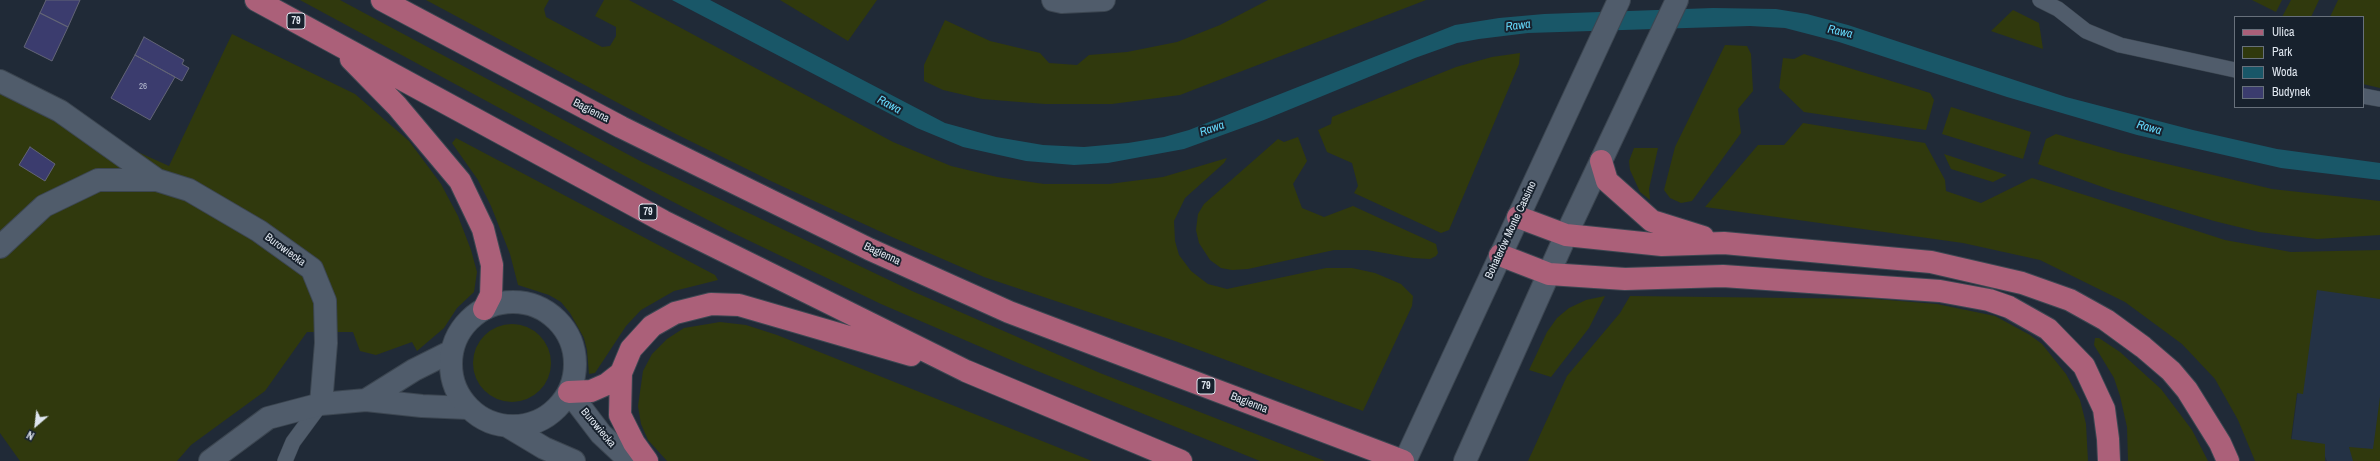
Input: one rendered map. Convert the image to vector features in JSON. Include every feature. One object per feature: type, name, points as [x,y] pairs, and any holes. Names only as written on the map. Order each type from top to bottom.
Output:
[{"type":"main road","name":"79","points":[[256,0],[663,221],[966,371],[1181,461]]},
{"type":"main road","name":"Bagienna","points":[[382,0],[621,127],[876,252],[1009,312],[1404,461]]},
{"type":"main road","points":[[335,43],[397,106],[460,181],[483,229],[492,264],[491,295],[484,309]]},
{"type":"main road","points":[[1601,161],[1607,181],[1652,221],[1724,243]]},
{"type":"main road","points":[[1518,217],[1566,235],[1662,245],[1724,243],[1931,262],[2022,282],[2070,300],[2106,320],[2143,347],[2171,371],[2200,409],[2228,461]]},
{"type":"main road","points":[[1500,255],[1549,274],[1625,278],[1723,276],[1940,291],[1989,300],[2009,307],[2048,329],[2084,366],[2104,409],[2109,461]]},
{"type":"main road","points":[[647,461],[634,443],[620,415],[621,373],[631,349],[652,326],[675,313],[711,304],[739,305],[966,371]]},
{"type":"main road","points":[[569,392],[591,391],[607,384],[621,373]]},
{"type":"street","points":[[1052,0],[1062,2],[1104,0]]},
{"type":"street","name":"Bohaterów Monte Cassino","points":[[1404,461],[1618,0]]},
{"type":"street","points":[[1465,461],[1566,235],[1677,0]]},
{"type":"street","name":"Burowiecka","points":[[0,81],[60,111],[157,180]]},
{"type":"street","name":"Burowiecka","points":[[0,247],[44,206],[98,180],[157,180],[189,190],[259,231],[312,270],[325,301],[326,343],[320,404]]},
{"type":"street","points":[[517,302],[534,305],[549,313],[561,324],[570,339],[575,355],[575,372],[569,392],[559,407],[544,418],[527,425],[509,426],[487,421],[468,408],[459,396],[453,383],[450,368],[452,351],[458,334],[469,319],[484,309],[500,303],[517,302]]},
{"type":"street","points":[[366,400],[414,370],[452,351]]},
{"type":"street","name":"Burowiecka","points":[[569,392],[601,434],[630,461]]},
{"type":"street","points":[[210,461],[268,418],[320,404],[366,400],[422,406],[468,408]]},
{"type":"street","points":[[509,426],[544,448],[574,461]]},
{"type":"lane","points":[[2040,0],[2058,9],[2086,31],[2120,45],[2234,70]]},
{"type":"lane","points":[[2364,96],[2380,99]]},
{"type":"lane","points":[[285,461],[293,442],[320,404]]},
{"type":"shaded area","points":[[2316,253],[2380,260],[2380,461],[2327,461],[2322,450],[2291,444]]},
{"type":"green space","points":[[300,0],[340,0],[642,162],[912,291],[1100,373],[1325,461],[1260,461],[1025,366],[881,304],[729,231],[660,195]]},
{"type":"green space","points":[[426,0],[549,0],[544,9],[546,17],[602,47],[610,46],[616,36],[616,27],[595,16],[604,0],[629,0],[893,142],[951,166],[997,177],[1044,184],[1109,184],[1163,177],[1227,158],[1224,163],[1185,198],[1174,221],[1175,241],[1179,255],[1191,271],[1208,284],[1227,289],[1326,268],[1352,268],[1375,273],[1401,284],[1413,296],[1412,306],[1363,411],[1175,341],[984,277],[892,237],[773,182],[676,134]]},
{"type":"green space","points":[[780,0],[877,0],[848,41]]},
{"type":"green space","points":[[1268,0],[1426,0],[1180,95],[1112,104],[1045,104],[982,99],[943,90],[924,81],[924,65],[945,20],[990,41],[1040,53],[1049,63],[1077,65],[1089,55],[1127,52],[1177,42],[1220,25]]},
{"type":"green space","points":[[2252,0],[2282,0],[2276,12]]},
{"type":"green space","points":[[2291,0],[2319,0],[2311,16],[2283,16]]},
{"type":"green space","points":[[2338,0],[2380,0],[2380,88],[2364,84],[2364,16],[2330,16]]},
{"type":"green space","points":[[2013,10],[2039,23],[2043,49],[1991,31]]},
{"type":"green space","points":[[232,34],[355,94],[409,141],[441,184],[458,216],[471,250],[477,272],[474,292],[457,308],[444,328],[417,351],[412,342],[376,355],[360,351],[353,332],[307,332],[265,391],[191,445],[177,461],[20,461],[0,433],[0,90],[169,166]]},
{"type":"green space","points":[[1725,45],[1747,46],[1751,54],[1753,91],[1738,109],[1741,133],[1692,201],[1681,203],[1670,198],[1664,190],[1675,147]]},
{"type":"green space","points":[[1520,53],[1519,64],[1449,230],[1441,233],[1354,193],[1358,186],[1352,163],[1327,152],[1318,130],[1331,124],[1332,117],[1456,67],[1492,57]]},
{"type":"green space","points":[[1804,54],[1930,93],[1934,100],[1926,130],[1804,112],[1779,88],[1783,58],[1794,59]]},
{"type":"green space","points":[[1951,107],[2031,132],[2023,159],[1942,134]]},
{"type":"green space","points":[[1803,123],[1925,143],[1945,180],[1946,191],[1981,203],[2032,178],[2225,240],[2291,252],[2380,250],[2380,299],[2317,290],[2303,394],[2297,393],[2291,439],[2325,444],[2325,461],[2255,461],[2238,420],[2215,379],[2182,344],[2125,302],[2040,260],[1963,243],[1705,207],[1758,145],[1784,145]]},
{"type":"green space","points":[[2056,134],[2121,153],[2272,189],[2380,201],[2380,235],[2317,239],[2259,232],[2214,221],[2111,190],[2038,164],[2046,139]]},
{"type":"green space","points":[[1298,137],[1307,161],[1293,184],[1302,208],[1324,217],[1353,206],[1436,244],[1438,253],[1436,256],[1430,259],[1413,258],[1367,250],[1334,250],[1248,269],[1232,270],[1221,268],[1210,260],[1199,243],[1196,230],[1198,214],[1204,204],[1278,139],[1284,142]]},
{"type":"green space","points":[[456,138],[715,275],[718,280],[674,291],[641,310],[626,326],[595,373],[589,374],[587,350],[584,338],[570,313],[561,302],[549,295],[518,285],[510,254],[491,206],[478,180],[452,143]]},
{"type":"green space","points":[[1634,148],[1658,148],[1649,189],[1650,200],[1640,192],[1630,170],[1629,161]]},
{"type":"green space","points":[[1944,154],[2007,175],[1993,182],[1951,169]]},
{"type":"green space","points":[[1605,296],[1589,328],[1551,377],[1529,370],[1547,332],[1557,318],[1569,308],[1586,300]]},
{"type":"green space","points":[[1630,296],[1875,299],[1937,304],[1995,316],[2030,335],[2042,344],[2066,374],[2080,400],[2086,424],[2088,461],[1528,461],[1567,376],[1620,313]]},
{"type":"green space","points":[[720,322],[746,325],[777,335],[1092,461],[667,461],[648,440],[641,424],[638,406],[643,371],[652,354],[667,339],[684,328]]},
{"type":"green space","points":[[504,324],[520,324],[534,330],[545,341],[551,355],[551,371],[545,385],[534,396],[520,402],[504,402],[490,396],[479,385],[473,371],[473,355],[479,341],[490,330]]},
{"type":"green space","points":[[2095,338],[2099,338],[2120,352],[2161,389],[2192,430],[2208,461],[2128,461],[2127,427],[2120,396],[2114,378],[2094,345]]},
{"type":"green space","points":[[2380,397],[2380,461],[2353,461],[2349,447],[2373,449]]},
{"type":"water","name":"Rawa","points":[[672,0],[710,0],[945,123],[996,137],[1043,145],[1084,147],[1128,143],[1164,137],[1189,130],[1455,25],[1499,18],[1544,14],[1713,8],[1776,9],[1807,14],[1848,25],[2066,97],[2193,130],[2277,149],[2380,163],[2380,180],[2281,168],[2137,135],[2007,97],[1839,42],[1785,28],[1750,26],[1528,33],[1457,43],[1415,58],[1264,120],[1184,149],[1108,163],[1074,165],[1026,161],[963,147],[917,128]]},
{"type":"building","points":[[46,0],[80,0],[68,27],[40,13]]},
{"type":"building","points":[[40,13],[68,27],[52,61],[24,47]]},
{"type":"building","points":[[144,37],[184,60],[182,64],[189,68],[182,81],[135,55]]},
{"type":"building","points":[[135,55],[175,77],[150,120],[111,98]]},
{"type":"building","points":[[30,147],[55,164],[45,181],[19,165]]}]
